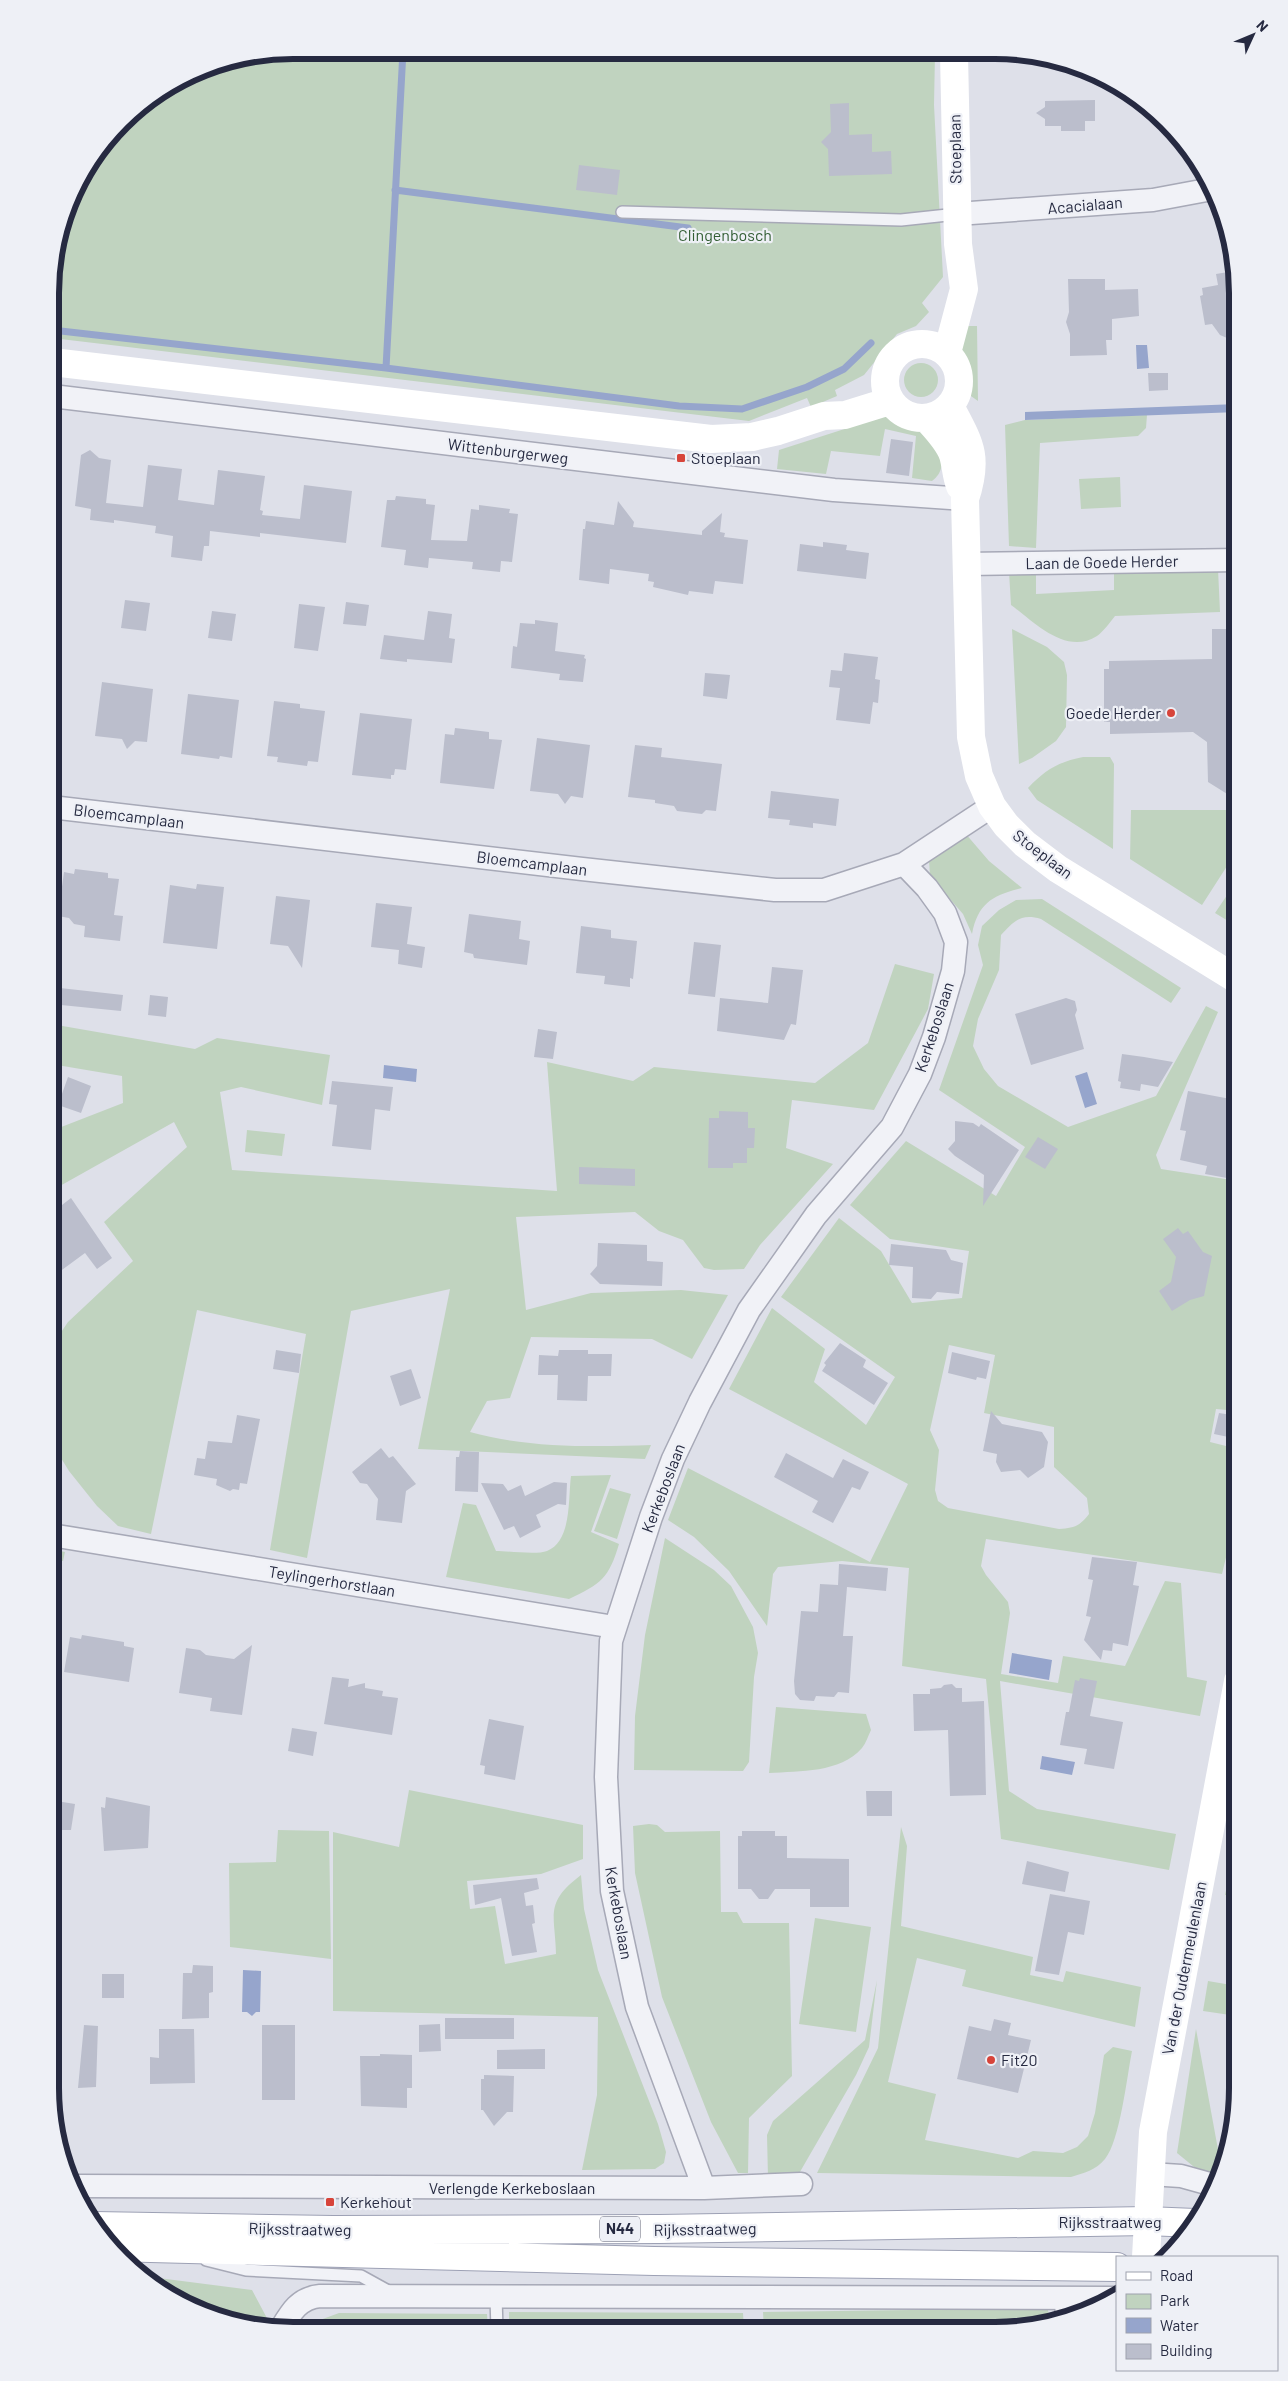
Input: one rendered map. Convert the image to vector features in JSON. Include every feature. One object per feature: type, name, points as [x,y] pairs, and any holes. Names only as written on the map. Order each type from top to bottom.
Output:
[{"type":"street","name":"Stoeplaan","points":[[936,348],[964,289],[958,244],[954,59]]},
{"type":"street","name":"Acacialaan","points":[[957,214],[1153,200],[1206,190]]},
{"type":"street","points":[[917,343],[936,348],[957,369],[959,379],[955,398],[938,412],[906,415],[887,391],[888,364],[900,350],[917,343]]},
{"type":"street","points":[[59,363],[711,439],[752,437],[778,432],[824,416],[846,415],[887,391]]},
{"type":"street","name":"Wittenburgerweg","points":[[59,397],[834,490],[965,499]]},
{"type":"street","name":"Stoeplaan","points":[[938,412],[954,458],[955,474],[965,499],[971,737],[979,776],[992,806],[1018,838],[1058,869],[1229,974]]},
{"type":"street","name":"Laan de Goede Herder","points":[[966,564],[1229,560]]},
{"type":"street","name":"Bloemcamplaan","points":[[59,807],[774,890],[824,890],[904,864],[992,806]]},
{"type":"street","name":"Kerkeboslaan","points":[[704,2188],[637,2007],[612,1891],[606,1777],[611,1641],[614,1627],[673,1459],[700,1402],[749,1310],[816,1216],[892,1127],[920,1074],[952,970],[956,942],[946,912],[927,888],[904,864]]},
{"type":"street","name":"Teylingerhorstlaan","points":[[59,1536],[614,1627]]},
{"type":"street","name":"Van der Oudermeulenlaan","points":[[1146,2256],[1146,2221],[1153,2132],[1229,1729]]},
{"type":"street","points":[[1150,2174],[1181,2176],[1208,2184]]},
{"type":"street","name":"Verlengde Kerkeboslaan","points":[[80,2186],[704,2188],[801,2184]]},
{"type":"street","name":"Rijksstraatweg","points":[[104,2226],[333,2230],[660,2230],[1146,2221],[1187,2223]]},
{"type":"street","name":"Rijksstraatweg","points":[[121,2247],[654,2261],[1116,2267]]},
{"type":"street","name":"Rijksstraatweg","points":[[286,2322],[295,2308],[311,2297],[396,2295],[1061,2310],[1082,2305]]},
{"type":"lane","points":[[622,212],[901,220],[957,214]]},
{"type":"lane","name":"Rijksstraatweg","points":[[158,2248],[246,2270],[361,2276],[396,2295]]},
{"type":"lane","points":[[496,2297],[496,2322]]},
{"type":"green space","name":"Clingenbosch","points":[[278,59],[935,59],[934,105],[943,277],[922,303],[929,312],[916,326],[897,334],[864,375],[835,390],[837,396],[811,407],[807,398],[749,421],[59,339],[59,278],[63,247],[71,218],[83,189],[98,163],[117,138],[138,117],[163,98],[189,83],[218,71],[247,63]]},
{"type":"green space","points":[[962,326],[977,326],[978,401],[968,394],[968,379],[961,351]]},
{"type":"green space","points":[[921,363],[933,368],[938,380],[933,392],[921,397],[909,392],[904,380],[909,368]]},
{"type":"green space","points":[[1147,415],[1146,428],[1138,436],[1040,443],[1036,548],[1009,546],[1005,425],[1025,420]]},
{"type":"green space","points":[[885,416],[921,431],[943,450],[942,464],[936,478],[932,481],[912,478],[916,436],[885,429],[880,456],[831,451],[826,474],[777,469],[779,450]]},
{"type":"green space","points":[[1120,477],[1121,507],[1081,509],[1079,479]]},
{"type":"green space","points":[[1218,569],[1220,612],[1115,616],[1100,634],[1085,641],[1074,642],[1051,634],[1040,628],[1011,605],[1009,572],[1036,571],[1036,594],[1114,590],[1114,571]]},
{"type":"green space","points":[[1012,629],[1047,647],[1064,662],[1067,675],[1066,727],[1056,741],[1032,758],[1019,764]]},
{"type":"green space","points":[[1083,757],[1110,757],[1114,764],[1113,849],[1037,800],[1028,788],[1040,776],[1052,768],[1066,761]]},
{"type":"green space","points":[[1131,810],[1229,810],[1229,863],[1202,905],[1130,859]]},
{"type":"green space","points":[[965,833],[989,861],[1022,888],[995,897],[988,902],[978,915],[972,934],[963,914],[930,876],[929,860]]},
{"type":"green space","points":[[1229,892],[1229,922],[1215,913]]},
{"type":"green space","points":[[1042,899],[1181,988],[1171,1003],[1041,919],[1028,917],[1018,919],[1001,935],[999,970],[978,1019],[973,1046],[984,1069],[998,1086],[1068,1127],[1156,1096],[1206,1006],[1218,1012],[1156,1155],[1161,1169],[1229,1180],[1229,1410],[1216,1409],[1210,1442],[1229,1447],[1229,1545],[1222,1574],[986,1539],[981,1566],[1008,1602],[1010,1613],[1001,1674],[1058,1683],[1063,1656],[1125,1666],[1165,1581],[1181,1583],[1187,1677],[1207,1681],[1200,1716],[1000,1681],[1009,1791],[1037,1809],[1176,1834],[1169,1870],[1001,1839],[986,1679],[902,1666],[909,1568],[842,1561],[778,1567],[773,1574],[767,1626],[729,1571],[694,1537],[668,1520],[688,1468],[870,1562],[908,1484],[729,1389],[772,1308],[825,1349],[814,1382],[866,1425],[895,1377],[781,1297],[839,1218],[881,1251],[912,1303],[962,1298],[969,1251],[890,1239],[850,1205],[906,1141],[996,1196],[1025,1147],[939,1090],[983,965],[978,945],[982,926],[999,910],[1016,900]],"holes":[[[949,1345],[995,1355],[984,1413],[1054,1427],[1054,1467],[1087,1498],[1089,1514],[1083,1521],[1076,1526],[1059,1529],[948,1508],[938,1501],[935,1490],[939,1450],[930,1430]]]},
{"type":"green space","points":[[895,964],[934,974],[928,1009],[874,1110],[792,1100],[786,1148],[833,1164],[760,1245],[744,1269],[714,1270],[704,1268],[683,1240],[659,1231],[635,1212],[516,1217],[526,1310],[591,1293],[681,1290],[728,1295],[692,1359],[652,1339],[531,1337],[510,1398],[487,1401],[470,1432],[537,1444],[583,1446],[651,1445],[645,1459],[418,1449],[450,1289],[351,1311],[307,1558],[270,1550],[306,1334],[197,1310],[151,1534],[118,1526],[97,1506],[69,1471],[59,1455],[59,1335],[68,1322],[133,1261],[104,1222],[187,1147],[174,1122],[59,1187],[59,1128],[123,1103],[122,1076],[59,1065],[59,1025],[195,1049],[217,1038],[330,1055],[322,1105],[241,1087],[220,1092],[232,1170],[557,1191],[547,1062],[633,1081],[654,1067],[815,1083],[868,1043]]},
{"type":"green space","points":[[247,1130],[285,1134],[282,1156],[245,1152]]},
{"type":"green space","points":[[611,1475],[591,1532],[619,1544],[607,1572],[602,1579],[589,1589],[569,1599],[446,1577],[463,1503],[476,1505],[496,1551],[542,1552],[555,1546],[565,1529],[571,1476]]},
{"type":"green space","points":[[610,1488],[631,1494],[617,1539],[594,1531]]},
{"type":"green space","points":[[665,1538],[714,1570],[731,1586],[753,1627],[758,1653],[754,1677],[749,1762],[743,1771],[634,1770],[635,1716],[645,1635]]},
{"type":"green space","points":[[59,1551],[65,1552],[63,1561],[59,1560]]},
{"type":"green space","points":[[776,1707],[866,1714],[871,1730],[862,1748],[843,1762],[806,1771],[769,1773]]},
{"type":"green space","points":[[409,1790],[583,1825],[583,1859],[541,1874],[467,1881],[470,1909],[495,1906],[505,1964],[556,1954],[554,1910],[561,1894],[581,1875],[584,1909],[598,1970],[658,2124],[666,2152],[664,2163],[655,2169],[582,2170],[597,2095],[598,2017],[333,2011],[333,1832],[399,1847]]},
{"type":"green space","points":[[657,1825],[665,1832],[720,1831],[721,1912],[737,1912],[743,1923],[789,1923],[792,2076],[749,2118],[748,2173],[738,2173],[711,2122],[662,1997],[635,1873],[633,1826]]},
{"type":"green space","points":[[901,1827],[907,1846],[901,1926],[1033,1957],[1030,1975],[1063,1982],[1066,1971],[1141,1987],[1135,2027],[962,1986],[966,1970],[917,1958],[888,2082],[936,2094],[925,2140],[1018,2158],[1033,2151],[1063,2153],[1077,2147],[1088,2136],[1095,2113],[1104,2055],[1113,2047],[1132,2051],[1115,2138],[1105,2159],[1094,2168],[1071,2177],[817,2173],[878,2048]]},
{"type":"green space","points":[[278,1830],[329,1831],[331,1959],[230,1947],[229,1863],[276,1862]]},
{"type":"green space","points":[[1229,1876],[1229,1896],[1225,1895]]},
{"type":"green space","points":[[815,1918],[871,1927],[856,2032],[799,2024]]},
{"type":"green space","points":[[877,1980],[869,2047],[856,2075],[797,2177],[768,2178],[767,2135],[773,2121],[865,2040]]},
{"type":"green space","points":[[1208,1981],[1229,1985],[1229,2015],[1203,2011]]},
{"type":"green space","points":[[1196,2029],[1219,2155],[1212,2175],[1204,2175],[1177,2153]]},
{"type":"green space","points":[[155,2278],[252,2290],[268,2321],[247,2318],[218,2310],[189,2298]]},
{"type":"green space","points":[[1048,2310],[1049,2316],[1010,2322],[764,2322],[763,2312]]},
{"type":"green space","points":[[509,2312],[743,2313],[744,2322],[509,2322]]},
{"type":"green space","points":[[339,2313],[487,2314],[488,2322],[319,2322]]},
{"type":"water","points":[[1136,345],[1147,345],[1149,368],[1137,369]]},
{"type":"water","points":[[1229,404],[1229,412],[1025,420],[1025,412]]},
{"type":"water","points":[[384,1065],[417,1069],[416,1082],[383,1078]]},
{"type":"water","points":[[1087,1072],[1097,1104],[1085,1108],[1075,1076]]},
{"type":"water","points":[[1012,1653],[1052,1660],[1049,1680],[1009,1673]]},
{"type":"water","points":[[1042,1756],[1075,1762],[1072,1775],[1040,1769]]},
{"type":"water","points":[[243,1970],[261,1971],[260,2012],[256,2012],[252,2016],[247,2012],[242,2012]]},
{"type":"building","points":[[1095,100],[1095,121],[1085,121],[1085,131],[1061,131],[1061,126],[1045,126],[1045,119],[1036,113],[1045,107],[1045,101]]},
{"type":"building","points":[[849,103],[849,135],[872,134],[872,152],[891,151],[892,174],[829,176],[828,149],[821,142],[831,132],[830,104]]},
{"type":"building","points":[[579,165],[620,170],[617,195],[576,190]]},
{"type":"building","points":[[1228,272],[1229,338],[1227,338],[1220,335],[1212,324],[1205,325],[1200,296],[1203,295],[1202,288],[1218,285],[1216,274]]},
{"type":"building","points":[[1068,279],[1105,279],[1105,290],[1138,289],[1139,316],[1112,319],[1112,340],[1106,340],[1107,355],[1070,356],[1070,334],[1066,322],[1069,312]]},
{"type":"building","points":[[1148,373],[1168,373],[1168,390],[1149,391]]},
{"type":"building","points":[[891,439],[913,442],[909,476],[886,473]]},
{"type":"building","points":[[90,450],[99,458],[111,460],[106,503],[143,507],[148,465],[182,469],[178,500],[214,505],[218,470],[265,476],[260,510],[263,511],[262,515],[300,519],[304,485],[352,491],[346,543],[260,533],[260,537],[210,531],[209,546],[204,546],[202,561],[171,557],[173,536],[155,533],[156,526],[114,520],[114,523],[90,520],[91,509],[75,506],[81,455]]},
{"type":"building","points":[[396,496],[426,499],[426,504],[435,505],[431,540],[467,541],[471,509],[479,510],[479,505],[510,509],[509,513],[518,514],[512,562],[501,561],[500,572],[472,569],[473,562],[429,558],[428,568],[404,565],[406,550],[381,547],[387,500],[395,500]]},
{"type":"building","points":[[618,501],[634,522],[633,527],[702,535],[702,531],[722,513],[720,532],[725,533],[724,537],[748,540],[743,584],[715,581],[713,594],[689,591],[688,595],[653,587],[654,582],[648,581],[649,574],[610,569],[609,584],[579,580],[583,529],[585,529],[586,521],[614,525]]},
{"type":"building","points":[[823,542],[847,545],[846,550],[869,553],[866,579],[797,571],[800,544],[823,547]]},
{"type":"building","points":[[125,600],[150,603],[146,631],[121,628]]},
{"type":"building","points":[[346,602],[369,605],[366,626],[343,624]]},
{"type":"building","points":[[299,604],[325,607],[318,651],[294,648]]},
{"type":"building","points":[[212,611],[236,614],[232,641],[208,638]]},
{"type":"building","points":[[428,611],[452,614],[449,638],[455,639],[452,663],[380,659],[384,635],[424,640]]},
{"type":"building","points":[[535,620],[558,623],[555,651],[585,655],[583,682],[559,680],[560,674],[511,668],[513,646],[517,647],[520,623],[535,624]]},
{"type":"building","name":"Goede Herder","points":[[1212,629],[1229,629],[1229,795],[1208,782],[1207,742],[1193,732],[1110,734],[1110,722],[1104,722],[1104,669],[1109,669],[1109,661],[1212,659]]},
{"type":"building","points":[[844,653],[878,657],[875,679],[880,680],[878,703],[873,702],[870,724],[836,720],[840,688],[829,687],[831,670],[842,671]]},
{"type":"building","points":[[705,673],[730,675],[727,699],[703,696]]},
{"type":"building","points":[[102,682],[153,689],[147,742],[135,741],[127,749],[122,739],[95,736]]},
{"type":"building","points":[[188,694],[239,700],[232,758],[220,756],[219,759],[181,754]]},
{"type":"building","points":[[274,701],[300,704],[300,708],[325,711],[318,762],[308,761],[307,766],[277,762],[278,757],[267,756]]},
{"type":"building","points":[[360,713],[412,719],[406,770],[395,769],[391,779],[352,775]]},
{"type":"building","points":[[455,728],[489,732],[489,739],[502,740],[494,789],[440,783],[445,734],[454,735]]},
{"type":"building","points":[[537,738],[590,745],[583,798],[571,796],[565,804],[558,794],[530,791]]},
{"type":"building","points":[[635,745],[662,748],[661,757],[722,764],[716,811],[706,810],[702,814],[677,811],[674,806],[655,803],[655,800],[628,797]]},
{"type":"building","points":[[771,791],[839,799],[836,826],[813,823],[813,828],[789,825],[790,820],[768,818]]},
{"type":"building","points":[[75,869],[108,873],[108,878],[119,879],[114,915],[123,916],[120,941],[84,937],[85,926],[74,924],[69,918],[59,916],[64,872],[74,874]]},
{"type":"building","points":[[197,884],[224,887],[217,949],[163,943],[170,885],[196,889]]},
{"type":"building","points":[[276,896],[310,900],[302,968],[288,946],[270,944]]},
{"type":"building","points":[[376,903],[412,907],[407,944],[425,947],[422,968],[398,964],[399,950],[371,947]]},
{"type":"building","points":[[469,914],[521,921],[519,939],[530,941],[527,965],[474,958],[473,954],[464,952]]},
{"type":"building","points":[[581,926],[611,930],[611,938],[637,941],[633,979],[630,978],[630,987],[604,984],[605,976],[576,973]]},
{"type":"building","points":[[694,942],[721,945],[715,997],[688,994]]},
{"type":"building","points":[[772,967],[803,970],[796,1025],[791,1024],[784,1040],[717,1031],[720,998],[768,1003]]},
{"type":"building","points":[[59,988],[123,995],[121,1011],[59,1005]]},
{"type":"building","points":[[150,995],[168,997],[166,1017],[148,1015]]},
{"type":"building","points":[[1066,998],[1075,1001],[1077,1010],[1075,1015],[1084,1049],[1031,1065],[1015,1014]]},
{"type":"building","points":[[538,1029],[557,1032],[553,1059],[534,1057]]},
{"type":"building","points":[[1122,1054],[1173,1062],[1158,1087],[1141,1084],[1140,1091],[1120,1088],[1121,1082],[1118,1081]]},
{"type":"building","points":[[68,1077],[91,1086],[81,1113],[59,1105]]},
{"type":"building","points":[[332,1081],[393,1087],[390,1111],[375,1109],[371,1150],[332,1146],[337,1105],[329,1104]]},
{"type":"building","points":[[1188,1091],[1229,1099],[1229,1168],[1227,1178],[1205,1174],[1207,1166],[1180,1160],[1186,1131],[1180,1130]]},
{"type":"building","points":[[719,1111],[748,1112],[748,1128],[755,1128],[754,1148],[747,1148],[747,1163],[733,1163],[733,1168],[708,1168],[709,1118],[719,1118]]},
{"type":"building","points":[[955,1121],[973,1123],[979,1127],[981,1124],[1019,1150],[983,1206],[984,1175],[955,1156],[948,1149],[955,1141]]},
{"type":"building","points":[[1038,1137],[1058,1149],[1045,1169],[1025,1157]]},
{"type":"building","points":[[579,1167],[635,1169],[635,1186],[579,1184]]},
{"type":"building","points":[[71,1198],[112,1258],[97,1269],[85,1253],[59,1272],[59,1200],[62,1205]]},
{"type":"building","points":[[1178,1228],[1183,1234],[1188,1231],[1203,1252],[1212,1256],[1204,1296],[1190,1300],[1172,1311],[1159,1291],[1171,1282],[1176,1257],[1163,1239]]},
{"type":"building","points":[[598,1243],[647,1245],[647,1261],[663,1262],[662,1286],[600,1284],[590,1274],[597,1266]]},
{"type":"building","points":[[891,1244],[946,1250],[951,1260],[963,1263],[959,1294],[937,1292],[931,1299],[912,1298],[913,1267],[889,1265]]},
{"type":"building","points":[[840,1343],[866,1360],[863,1367],[888,1383],[874,1405],[822,1371],[826,1365],[824,1363]]},
{"type":"building","points":[[276,1350],[301,1354],[299,1373],[273,1369]]},
{"type":"building","points":[[559,1350],[588,1350],[588,1354],[612,1354],[611,1376],[588,1376],[587,1401],[557,1400],[558,1375],[538,1375],[539,1355],[558,1356]]},
{"type":"building","points":[[952,1352],[990,1361],[986,1379],[977,1377],[976,1380],[948,1373]]},
{"type":"building","points":[[411,1369],[421,1398],[400,1406],[390,1376]]},
{"type":"building","points":[[991,1411],[1002,1424],[1042,1432],[1048,1442],[1044,1467],[1028,1478],[1020,1470],[1001,1472],[996,1462],[997,1454],[983,1451]]},
{"type":"building","points":[[1219,1413],[1229,1415],[1229,1437],[1214,1434]]},
{"type":"building","points":[[237,1415],[260,1419],[247,1484],[240,1483],[239,1490],[233,1489],[230,1491],[216,1485],[217,1479],[194,1475],[197,1458],[205,1459],[208,1441],[232,1443]]},
{"type":"building","points":[[381,1448],[389,1458],[393,1456],[416,1484],[406,1491],[402,1523],[376,1520],[378,1499],[367,1484],[360,1483],[352,1472]]},
{"type":"building","points":[[460,1451],[479,1452],[478,1492],[455,1491],[456,1457],[459,1457]]},
{"type":"building","points":[[786,1453],[833,1478],[843,1459],[869,1472],[860,1490],[852,1487],[833,1523],[812,1512],[818,1501],[774,1477]]},
{"type":"building","points":[[554,1482],[567,1483],[566,1505],[558,1504],[536,1515],[541,1527],[520,1538],[514,1526],[504,1530],[481,1483],[503,1484],[508,1491],[521,1485],[525,1496]]},
{"type":"building","points":[[1092,1557],[1137,1562],[1133,1585],[1139,1586],[1128,1646],[1113,1643],[1112,1651],[1103,1650],[1101,1660],[1084,1640],[1091,1617],[1086,1616],[1093,1580],[1088,1579]]},
{"type":"building","points":[[839,1564],[888,1568],[886,1591],[847,1587],[843,1636],[853,1636],[849,1693],[838,1692],[834,1697],[816,1696],[814,1701],[800,1700],[795,1694],[794,1681],[801,1611],[818,1612],[820,1584],[838,1585]]},
{"type":"building","points":[[82,1635],[124,1642],[124,1646],[134,1648],[129,1682],[64,1672],[70,1637],[81,1639]]},
{"type":"building","points":[[252,1645],[242,1715],[210,1711],[212,1698],[179,1693],[186,1648],[200,1650],[206,1655],[234,1659]]},
{"type":"building","points":[[332,1677],[349,1679],[348,1687],[365,1683],[365,1688],[383,1691],[382,1696],[398,1698],[392,1735],[324,1724]]},
{"type":"building","points":[[1080,1678],[1097,1681],[1090,1716],[1123,1722],[1114,1769],[1084,1764],[1087,1749],[1060,1745],[1066,1712],[1069,1712],[1075,1680],[1079,1681]]},
{"type":"building","points":[[952,1684],[956,1688],[962,1688],[962,1702],[984,1701],[986,1795],[950,1796],[948,1730],[914,1731],[913,1694],[930,1694],[930,1689]]},
{"type":"building","points":[[489,1719],[524,1726],[515,1780],[484,1774],[485,1766],[480,1765]]},
{"type":"building","points":[[292,1728],[317,1732],[313,1756],[288,1751]]},
{"type":"building","points":[[866,1791],[892,1791],[892,1816],[867,1816]]},
{"type":"building","points":[[106,1797],[150,1806],[148,1848],[104,1851],[101,1807],[105,1808]]},
{"type":"building","points":[[59,1801],[75,1804],[71,1830],[59,1830]]},
{"type":"building","points":[[742,1831],[775,1831],[775,1836],[787,1836],[787,1858],[849,1859],[849,1907],[810,1907],[810,1889],[775,1889],[768,1899],[759,1899],[751,1889],[738,1889],[738,1836],[742,1836]]},
{"type":"building","points":[[1027,1861],[1069,1872],[1065,1892],[1022,1884]]},
{"type":"building","points":[[537,1878],[539,1889],[524,1893],[526,1906],[533,1905],[535,1923],[532,1924],[537,1952],[512,1956],[501,1898],[475,1905],[473,1885]]},
{"type":"building","points":[[1050,1894],[1090,1901],[1084,1935],[1068,1932],[1059,1975],[1035,1971]]},
{"type":"building","points":[[193,1965],[213,1966],[213,1992],[209,1993],[209,2018],[182,2019],[183,1973],[192,1973]]},
{"type":"building","points":[[102,1974],[124,1974],[124,1998],[102,1998]]},
{"type":"building","points":[[445,2018],[514,2018],[514,2039],[445,2039]]},
{"type":"building","points":[[994,2019],[1011,2023],[1008,2035],[1031,2040],[1018,2093],[957,2079],[969,2026],[991,2031]]},
{"type":"building","points":[[440,2024],[441,2051],[419,2052],[419,2025]]},
{"type":"building","points":[[84,2025],[98,2026],[96,2087],[78,2088]]},
{"type":"building","points":[[262,2025],[295,2025],[295,2100],[262,2100]]},
{"type":"building","points":[[159,2029],[194,2029],[195,2083],[150,2084],[150,2057],[159,2058]]},
{"type":"building","points":[[545,2049],[545,2069],[497,2069],[497,2050]]},
{"type":"building","points":[[380,2054],[412,2055],[412,2088],[407,2088],[407,2108],[361,2106],[360,2056],[380,2056]]},
{"type":"building","points":[[484,2075],[514,2076],[513,2112],[507,2112],[494,2126],[483,2110],[481,2110],[481,2079],[484,2079]]},
{"type":"waterway","points":[[386,368],[403,59]]},
{"type":"waterway","points":[[395,190],[688,228]]},
{"type":"waterway","points":[[59,331],[386,368],[679,406],[742,409],[807,387],[844,369],[871,343]]},
{"type":"place","name":"Stoeplaan","points":[[681,458]]},
{"type":"place","name":"Goede Herder","points":[[1171,713]]},
{"type":"place","name":"Fit20","points":[[991,2060]]},
{"type":"place","name":"Kerkehout","points":[[330,2202]]}]
